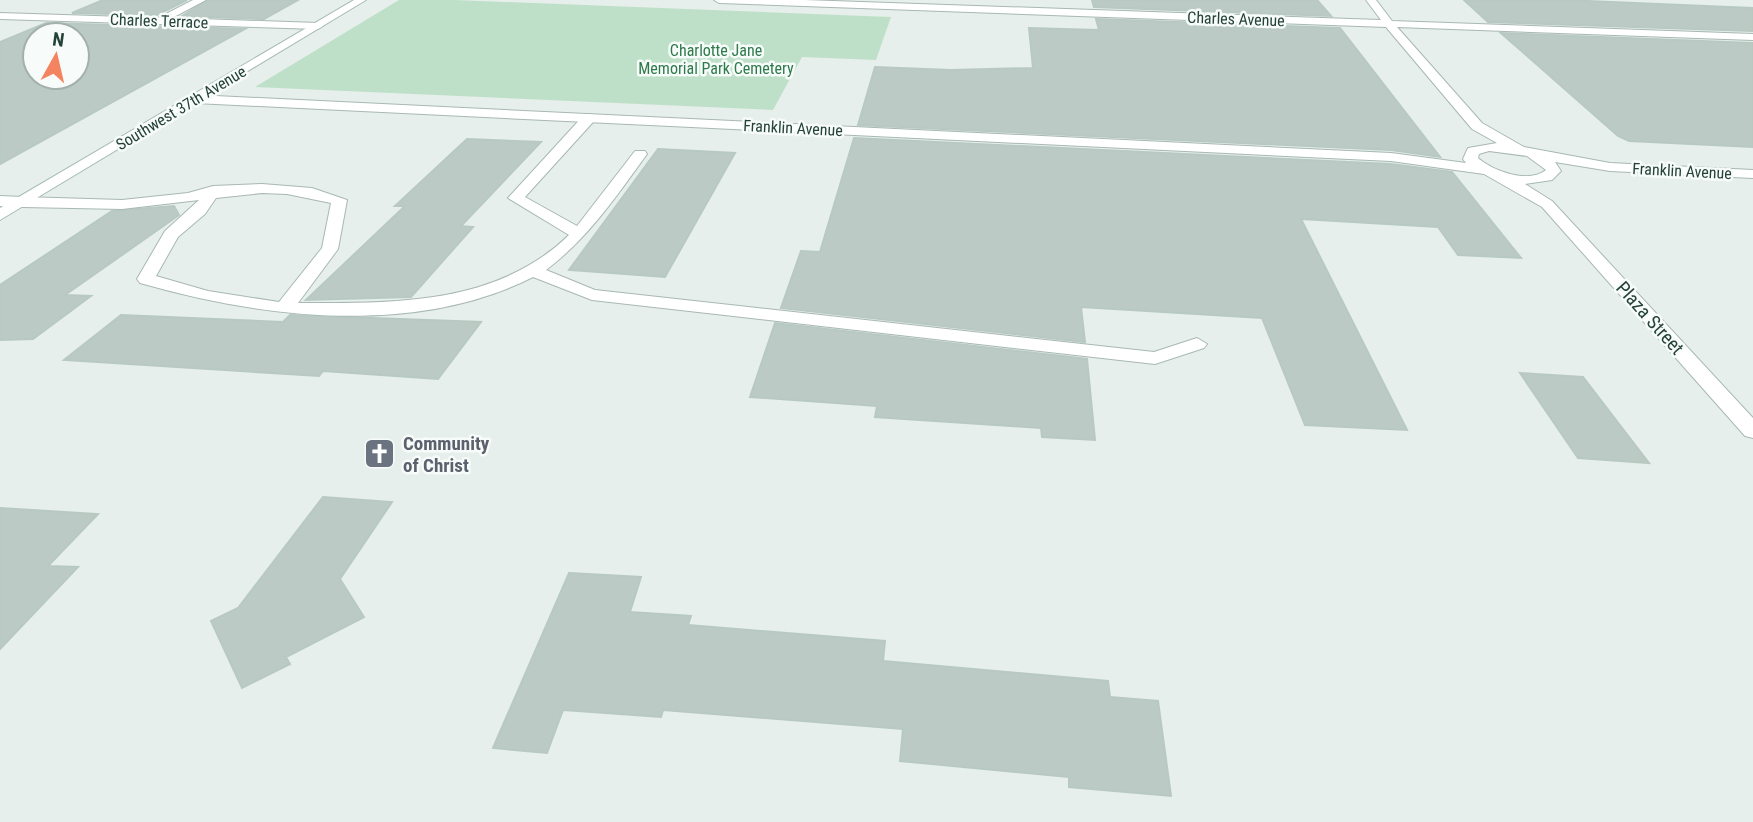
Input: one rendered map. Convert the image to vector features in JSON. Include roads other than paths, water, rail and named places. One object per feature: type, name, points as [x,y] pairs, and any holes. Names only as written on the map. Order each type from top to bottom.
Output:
[{"type":"street","points":[[157,21],[201,0]]},
{"type":"street","name":"Southwest 37th Avenue","points":[[0,215],[361,0]]},
{"type":"street","name":"Charles Avenue","points":[[719,0],[1753,37]]},
{"type":"street","points":[[1371,0],[1477,127],[1548,163],[1551,174],[1547,204]]},
{"type":"street","name":"Charles Terrace","points":[[0,16],[318,26]]},
{"type":"street","name":"Franklin Avenue","points":[[195,99],[1391,157],[1525,179],[1610,167]]},
{"type":"street","points":[[578,233],[516,198],[589,118]]},
{"type":"street","points":[[1477,127],[1474,164],[1490,172]]},
{"type":"street","name":"Franklin Avenue","points":[[1391,157],[1475,151],[1526,153],[1610,167],[1753,174]]},
{"type":"street","points":[[213,191],[199,211],[171,234],[146,279],[206,296],[284,308],[412,308],[470,298],[533,271],[569,244],[640,154]]},
{"type":"street","name":"Plaza Street","points":[[1490,172],[1547,204],[1753,431]]},
{"type":"street","points":[[0,201],[123,205],[213,191],[266,188],[309,190],[339,200],[330,249],[284,308]]},
{"type":"street","points":[[533,271],[593,295],[1155,358],[1197,344]]},
{"type":"place","name":"Community of Christ","points":[[380,454]]},
{"type":"park label","name":"Charlotte Jane Memorial Park Cemetery","points":[[716,59]]}]
